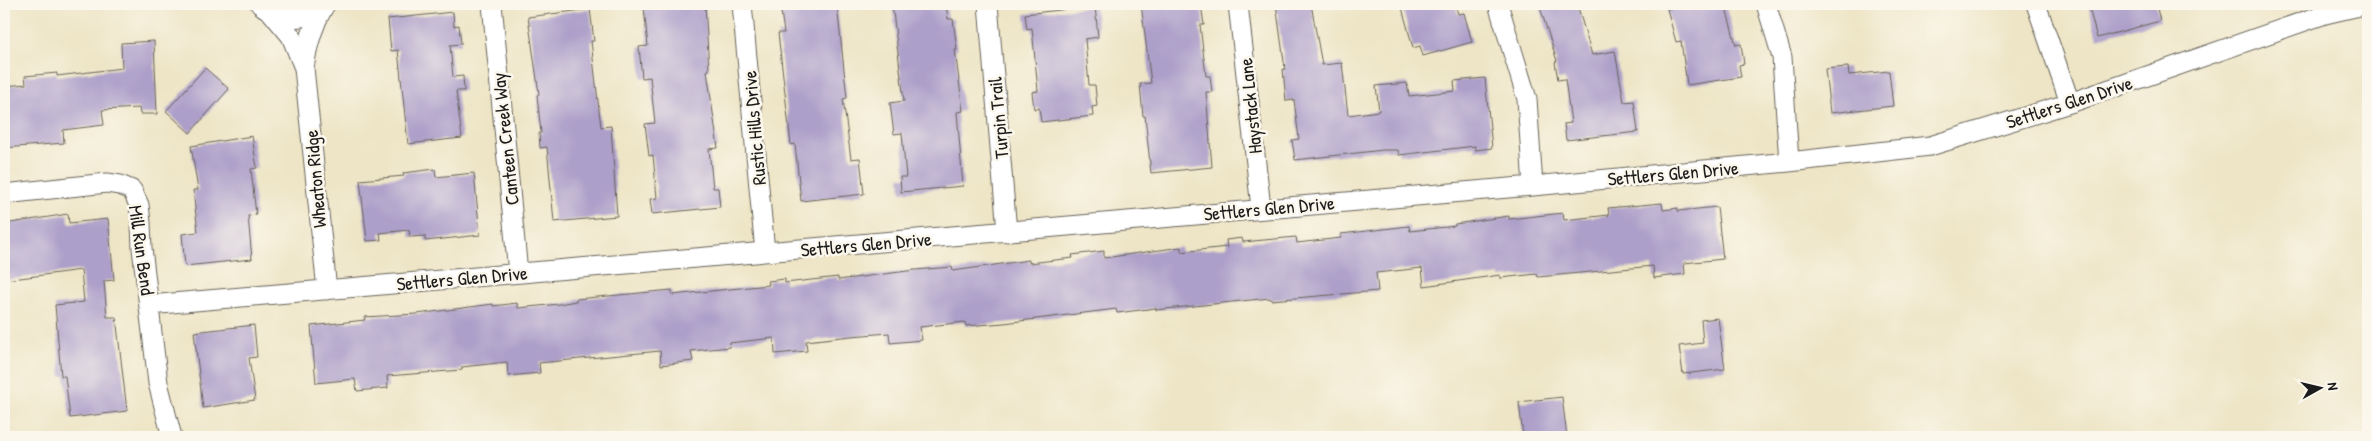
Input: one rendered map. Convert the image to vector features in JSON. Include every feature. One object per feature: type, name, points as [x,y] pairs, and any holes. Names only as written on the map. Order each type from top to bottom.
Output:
[{"type":"street","name":"Canteen Creek Way","points":[[492,4],[518,273]]},
{"type":"street","name":"Rustic Hills Drive","points":[[742,4],[765,252]]},
{"type":"street","name":"Turpin Trail","points":[[988,4],[1007,232]]},
{"type":"street","name":"Haystack Lane","points":[[1238,4],[1261,208]]},
{"type":"street","points":[[1498,4],[1526,99],[1533,186]]},
{"type":"street","points":[[1766,4],[1782,57],[1790,162]]},
{"type":"street","points":[[2036,4],[2070,103]]},
{"type":"street","name":"Settlers Glen Drive","points":[[149,305],[1533,186],[1790,162],[1930,146],[2070,103],[2323,9],[2368,4]]},
{"type":"street","points":[[265,8],[284,18],[299,18],[312,14],[325,5]]},
{"type":"street","name":"Wheaton Ridge","points":[[325,5],[315,21],[304,68],[326,290]]},
{"type":"street","name":"Wheaton Ridge","points":[[265,8],[291,36],[304,68]]},
{"type":"street","name":"Mill Run Bend","points":[[4,194],[107,183],[120,185],[132,190],[138,205],[141,223],[158,383],[172,437]]},
{"type":"building","points":[[705,4],[709,70],[707,71],[718,148],[709,149],[713,188],[718,188],[720,207],[652,214],[650,199],[657,198],[653,155],[649,156],[645,124],[655,123],[650,77],[642,78],[639,47],[648,46],[644,8]]},
{"type":"building","points":[[780,4],[837,4],[847,98],[843,99],[851,159],[860,158],[864,194],[801,201],[795,144],[791,145],[778,33],[784,33]]},
{"type":"building","points":[[892,4],[946,4],[948,19],[953,19],[963,111],[957,112],[963,186],[901,192],[900,177],[906,177],[902,133],[894,134],[890,103],[904,101]]},
{"type":"building","points":[[1141,4],[1201,4],[1204,25],[1200,25],[1206,76],[1210,76],[1212,92],[1206,92],[1212,167],[1151,173],[1140,84],[1151,83]]},
{"type":"building","points":[[1276,4],[1311,4],[1322,65],[1342,63],[1348,115],[1379,111],[1376,86],[1407,83],[1409,96],[1455,91],[1454,81],[1485,78],[1492,148],[1475,150],[1475,146],[1399,155],[1398,150],[1383,150],[1295,160],[1292,140],[1299,139],[1294,100],[1286,101],[1283,69],[1285,69]]},
{"type":"building","points":[[1401,4],[1455,4],[1458,14],[1464,13],[1472,42],[1423,56],[1420,46],[1413,48]]},
{"type":"building","points":[[1539,4],[1577,4],[1592,55],[1615,51],[1624,102],[1634,101],[1638,132],[1566,140],[1564,124],[1571,123],[1565,79],[1558,80],[1555,62],[1557,61]]},
{"type":"building","points":[[1687,4],[1725,4],[1736,45],[1741,44],[1744,64],[1739,65],[1741,77],[1687,85],[1681,41],[1676,42],[1667,9]]},
{"type":"building","points":[[2088,4],[2156,4],[2160,21],[2097,38]]},
{"type":"building","points":[[1095,6],[1098,37],[1085,39],[1089,85],[1095,85],[1097,106],[1092,107],[1093,116],[1041,122],[1039,108],[1034,109],[1032,92],[1038,91],[1032,28],[1027,29],[1025,14]]},
{"type":"building","points":[[590,9],[594,41],[591,41],[601,127],[611,126],[617,216],[554,222],[547,147],[540,148],[539,133],[541,133],[537,95],[539,94],[528,17]]},
{"type":"building","points":[[453,12],[454,26],[459,25],[461,44],[450,45],[453,77],[463,76],[464,91],[456,91],[462,138],[408,144],[398,50],[391,51],[388,19]]},
{"type":"building","points":[[154,41],[157,114],[140,114],[139,108],[102,110],[104,125],[63,130],[64,143],[4,148],[4,86],[26,84],[25,76],[57,73],[57,76],[122,68],[121,43]]},
{"type":"building","points":[[1848,67],[1849,75],[1889,71],[1893,106],[1830,113],[1825,69]]},
{"type":"building","points":[[205,68],[229,89],[190,133],[166,111]]},
{"type":"building","points":[[252,136],[257,168],[251,169],[256,215],[248,216],[252,259],[185,266],[182,234],[198,232],[193,190],[198,190],[191,146]]},
{"type":"building","points":[[435,169],[436,177],[474,173],[480,235],[425,241],[425,236],[410,237],[409,230],[380,233],[381,240],[367,241],[360,180],[404,176],[403,173]]},
{"type":"building","points":[[1662,203],[1663,210],[1678,208],[1678,211],[1717,207],[1723,259],[1684,263],[1685,274],[1654,278],[1653,266],[1538,277],[1537,274],[1500,278],[1500,275],[1424,286],[1422,268],[1376,273],[1378,291],[1271,300],[1270,298],[1117,313],[1116,309],[966,326],[965,322],[920,327],[922,340],[890,343],[889,333],[851,336],[806,341],[807,351],[775,354],[774,338],[729,343],[730,347],[691,351],[693,361],[661,365],[660,351],[539,363],[540,373],[508,376],[507,362],[462,367],[462,370],[387,376],[388,388],[357,391],[355,379],[316,383],[311,326],[365,320],[364,317],[417,314],[493,304],[493,306],[517,303],[518,308],[559,304],[576,301],[576,299],[672,290],[672,295],[769,285],[768,281],[785,279],[785,283],[838,277],[838,280],[952,267],[953,271],[1029,260],[1029,263],[1073,258],[1072,255],[1104,251],[1104,258],[1181,247],[1181,252],[1227,247],[1226,240],[1242,238],[1243,242],[1296,237],[1297,243],[1341,238],[1341,234],[1409,226],[1410,231],[1455,226],[1455,224],[1509,216],[1509,219],[1563,213],[1564,220],[1609,215],[1608,208]]},
{"type":"building","points":[[68,214],[69,223],[108,219],[114,280],[104,281],[107,317],[116,317],[127,411],[70,418],[65,376],[61,376],[55,305],[84,302],[81,270],[5,280],[4,224]]},
{"type":"building","points":[[1718,318],[1725,369],[1683,374],[1679,346],[1703,343],[1701,320]]},
{"type":"building","points":[[254,325],[257,357],[249,358],[255,400],[203,408],[194,332]]},
{"type":"building","points":[[1562,397],[1567,437],[1523,437],[1519,402]]}]
